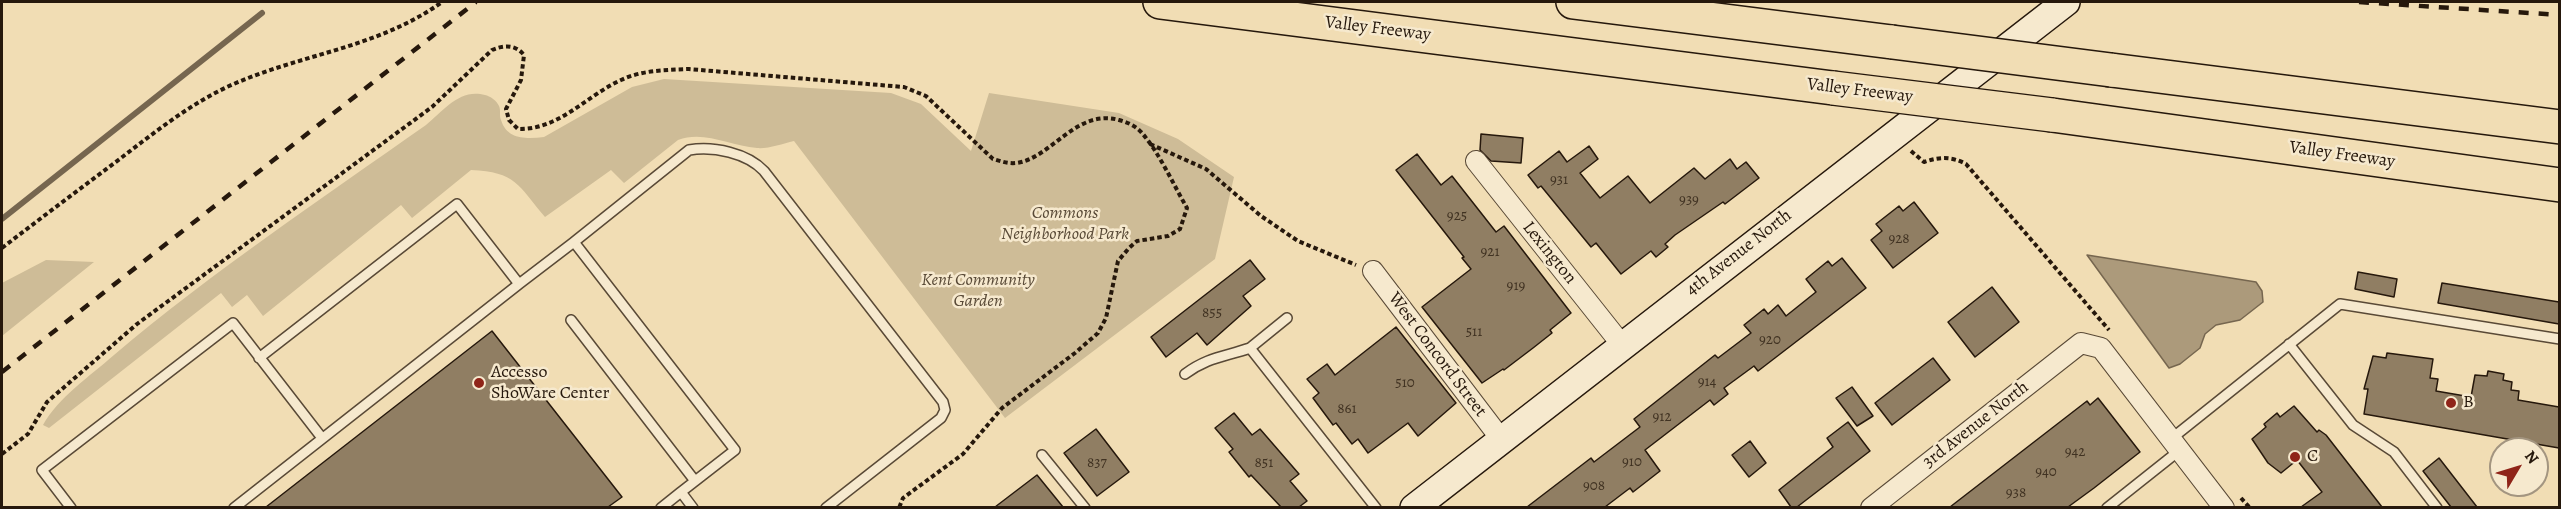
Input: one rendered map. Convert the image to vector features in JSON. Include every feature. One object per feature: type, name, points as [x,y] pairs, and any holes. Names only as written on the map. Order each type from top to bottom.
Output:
[{"type":"highway","name":"Valley Freeway","points":[[1160,2],[2052,116],[2559,185]]},
{"type":"highway","points":[[1574,2],[2559,127]]},
{"type":"street","name":"4th Avenue North","points":[[1414,507],[1894,132],[2066,2]]},
{"type":"street","name":"Lexington","points":[[1476,161],[1622,345]]},
{"type":"street","name":"West Concord Street","points":[[1373,271],[1501,439]]},
{"type":"street","name":"3rd Avenue North","points":[[1871,507],[2080,344],[2101,348],[2176,444]]},
{"type":"street","points":[[2176,444],[2229,499]]},
{"type":"lane","points":[[234,507],[689,150],[707,147],[753,160],[943,402],[945,410],[941,417],[826,507]]},
{"type":"lane","points":[[259,358],[457,204],[519,284]]},
{"type":"lane","points":[[574,242],[735,450],[661,507]]},
{"type":"lane","points":[[2107,507],[2289,344],[2340,304],[2559,339]]},
{"type":"lane","points":[[1185,374],[1204,360],[1227,357],[1250,348],[1287,318]]},
{"type":"lane","points":[[571,320],[695,481]]},
{"type":"lane","points":[[71,507],[42,470],[233,323],[322,438]]},
{"type":"lane","points":[[2289,344],[2353,426],[2394,452],[2437,507]]},
{"type":"lane","points":[[1250,348],[1376,507]]},
{"type":"lane","points":[[1042,454],[1085,507]]},
{"type":"lane","points":[[681,492],[693,507]]},
{"type":"path","points":[[2,248],[158,130],[197,104],[267,70],[332,53],[380,36],[442,2]]},
{"type":"path","points":[[1894,132],[1916,158],[1924,162],[1936,158],[1955,158],[1966,164],[2114,336]]},
{"type":"path","points":[[1149,144],[1194,163],[1220,178],[1252,209],[1298,241],[1373,271]]},
{"type":"path","points":[[899,507],[903,498],[963,454],[1002,408]]},
{"type":"path","points":[[2229,499],[2250,507]]},
{"type":"green space","points":[[664,79],[891,93],[921,104],[971,151],[989,93],[1119,113],[1178,139],[1234,177],[1215,259],[1005,418],[794,141],[757,148],[707,138],[688,137],[678,140],[624,183],[611,170],[545,217],[515,182],[498,174],[471,170],[412,218],[401,205],[263,316],[247,295],[232,307],[221,293],[49,428],[43,425],[57,405],[75,388],[189,294],[426,125],[460,97],[476,94],[489,96],[498,104],[500,118],[508,131],[518,137],[538,138],[544,137],[632,87]]},
{"type":"green space","points":[[46,260],[94,262],[2,336],[2,283]]},
{"type":"shaded area","points":[[2087,255],[2256,282],[2262,291],[2263,302],[2240,320],[2216,325],[2205,334],[2200,348],[2180,364],[2169,368]]},
{"type":"building","points":[[1481,134],[1523,138],[1521,163],[1491,161],[1480,150]]},
{"type":"building","points":[[1589,146],[1598,159],[1580,173],[1600,198],[1628,176],[1650,203],[1694,168],[1705,179],[1730,159],[1737,169],[1746,162],[1759,178],[1725,204],[1723,202],[1675,235],[1665,244],[1668,247],[1656,257],[1651,251],[1621,274],[1596,243],[1591,247],[1541,186],[1538,188],[1528,175],[1559,151],[1567,162]]},
{"type":"building","points":[[1417,154],[1441,185],[1452,176],[1496,232],[1504,226],[1571,313],[1550,330],[1552,333],[1533,348],[1482,383],[1422,307],[1471,269],[1396,170]]},
{"type":"building","points":[[1914,202],[1938,233],[1893,268],[1871,240],[1882,231],[1876,224],[1899,206],[1903,211]]},
{"type":"building","points":[[1842,258],[1866,288],[1758,371],[1754,366],[1724,388],[1728,394],[1714,405],[1710,400],[1645,450],[1660,471],[1633,492],[1630,488],[1605,507],[1527,507],[1591,458],[1594,462],[1640,427],[1634,419],[1715,355],[1718,358],[1751,333],[1744,325],[1764,309],[1768,314],[1778,305],[1786,316],[1816,292],[1806,279],[1828,261],[1832,266]]},
{"type":"building","points":[[1250,260],[1265,279],[1243,296],[1251,306],[1207,345],[1197,333],[1166,357],[1151,337]]},
{"type":"building","points":[[2358,272],[2397,279],[2394,297],[2355,289]]},
{"type":"building","points":[[2442,283],[2559,302],[2559,324],[2438,303]]},
{"type":"building","points":[[1992,287],[2019,322],[1975,357],[1948,322]]},
{"type":"building","points":[[1396,327],[1456,403],[1418,436],[1408,423],[1368,453],[1358,439],[1352,444],[1336,423],[1333,425],[1313,398],[1319,393],[1307,379],[1327,364],[1335,375]]},
{"type":"building","name":"Accesso ShoWare Center","points":[[492,331],[622,497],[608,507],[266,507]]},
{"type":"building","name":"B","points":[[2387,353],[2433,359],[2430,378],[2438,379],[2436,391],[2471,397],[2475,375],[2487,376],[2488,371],[2504,374],[2503,380],[2512,382],[2511,390],[2519,391],[2518,400],[2559,407],[2559,448],[2549,446],[2549,437],[2496,437],[2364,414],[2368,389],[2364,389],[2373,356],[2386,358]]},
{"type":"building","points":[[1933,358],[1950,380],[1892,425],[1875,403]]},
{"type":"building","points":[[1852,387],[1873,416],[1857,426],[1836,398]]},
{"type":"building","points":[[2098,398],[2140,452],[2094,488],[2068,507],[1950,507],[2087,401],[2090,405]]},
{"type":"building","name":"C","points":[[2294,406],[2317,432],[2319,430],[2326,435],[2382,507],[2301,507],[2322,492],[2297,460],[2281,473],[2268,463],[2252,439],[2277,413],[2280,417]]},
{"type":"building","points":[[1234,413],[1252,435],[1260,429],[1299,474],[1290,481],[1307,501],[1299,507],[1281,507],[1251,475],[1249,477],[1229,452],[1233,449],[1215,428]]},
{"type":"building","points":[[1848,422],[1870,451],[1797,507],[1791,507],[1779,490],[1833,447],[1827,438]]},
{"type":"building","points":[[1096,429],[1129,472],[1097,496],[1064,453]]},
{"type":"building","points":[[1750,441],[1766,463],[1749,477],[1732,455]]},
{"type":"building","points":[[2439,458],[2477,507],[2451,507],[2423,471]]},
{"type":"building","points":[[1037,475],[1063,507],[995,507]]},
{"type":"waterway","points":[[2,219],[262,13]]},
{"type":"railway","points":[[2,372],[476,2]]},
{"type":"railway","points":[[2359,2],[2560,15]]},
{"type":"place","name":"Accesso ShoWare Center","points":[[479,383]]},
{"type":"place","name":"B","points":[[2451,403]]},
{"type":"place","name":"C","points":[[2295,457]]},
{"type":"park label","name":"Commons Neighborhood Park","points":[[1065,224]]},
{"type":"park label","name":"Kent Community Garden","points":[[978,291]]}]
